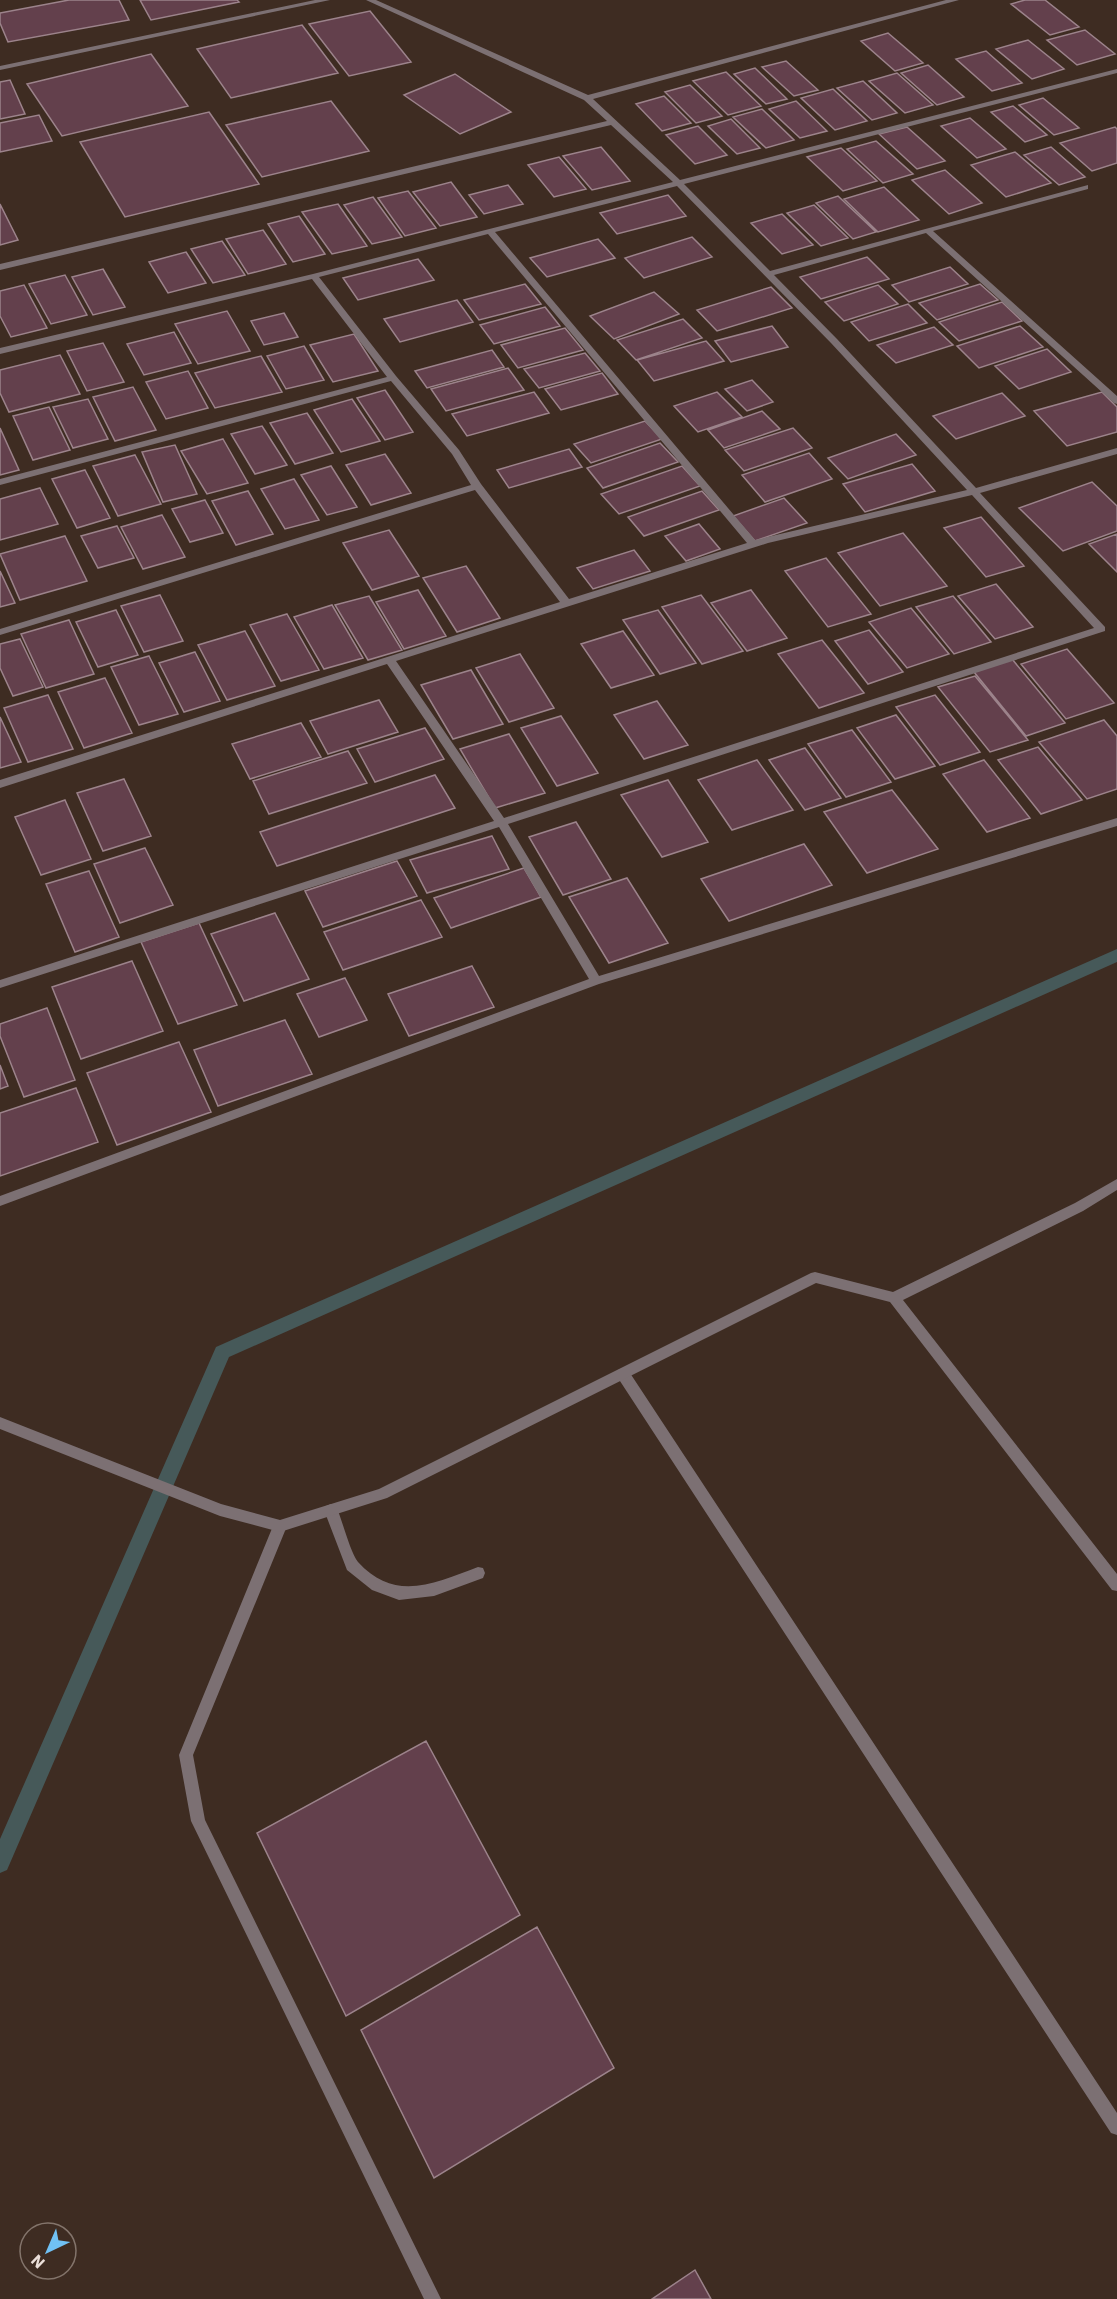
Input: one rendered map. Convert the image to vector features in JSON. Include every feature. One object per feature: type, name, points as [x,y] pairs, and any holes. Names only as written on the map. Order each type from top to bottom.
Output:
[{"type":"street","points":[[0,68],[326,0]]},
{"type":"street","points":[[0,984],[1101,629],[834,341],[679,183],[587,98],[370,0]]},
{"type":"street","points":[[587,98],[955,0]]},
{"type":"street","points":[[0,351],[314,276],[1117,71]]},
{"type":"street","points":[[0,267],[612,122]]},
{"type":"street","points":[[768,274],[1085,187]]},
{"type":"street","points":[[490,231],[753,544]]},
{"type":"street","points":[[928,231],[1117,402]]},
{"type":"street","points":[[314,276],[393,378],[456,452],[477,486],[567,604]]},
{"type":"street","points":[[0,482],[393,378]]},
{"type":"street","points":[[0,784],[753,544],[973,492],[1117,451]]},
{"type":"street","points":[[0,632],[477,486]]},
{"type":"street","points":[[389,659],[501,822],[596,981]]},
{"type":"street","points":[[0,1202],[596,981],[1117,822]]},
{"type":"street","points":[[894,1298],[1079,1207],[1117,1184]]},
{"type":"street","points":[[0,1423],[220,1510],[280,1526],[382,1494],[815,1277],[894,1298],[1117,1585]]},
{"type":"street","points":[[623,1374],[1117,2127]]},
{"type":"street","points":[[331,1510],[352,1565],[377,1585],[399,1594],[434,1590],[478,1573]]},
{"type":"street","points":[[280,1526],[186,1755],[198,1821],[433,2299]]},
{"type":"building","points":[[69,0],[119,0],[129,20],[8,42],[0,23],[0,13]]},
{"type":"building","points":[[140,0],[237,0],[239,2],[151,20]]},
{"type":"building","points":[[1025,0],[1045,0],[1079,27],[1050,35],[1011,4]]},
{"type":"building","points":[[370,11],[411,62],[349,76],[309,24]]},
{"type":"building","points":[[302,25],[338,73],[231,98],[197,49]]},
{"type":"building","points":[[1085,30],[1115,54],[1077,65],[1047,40]]},
{"type":"building","points":[[888,33],[923,63],[895,71],[861,41]]},
{"type":"building","points":[[1028,40],[1064,69],[1032,79],[996,49]]},
{"type":"building","points":[[986,51],[1022,83],[992,91],[956,59]]},
{"type":"building","points":[[151,54],[188,106],[62,136],[27,84]]},
{"type":"building","points":[[786,61],[818,90],[794,96],[762,67]]},
{"type":"building","points":[[928,65],[964,97],[937,105],[901,73]]},
{"type":"building","points":[[755,68],[787,99],[766,104],[734,74]]},
{"type":"building","points":[[726,72],[761,106],[728,115],[693,81]]},
{"type":"building","points":[[897,73],[933,105],[905,113],[869,81]]},
{"type":"building","points":[[455,74],[511,112],[460,134],[404,95]]},
{"type":"building","points":[[10,80],[25,114],[0,119],[0,82]]},
{"type":"building","points":[[863,81],[897,113],[872,120],[837,88]]},
{"type":"building","points":[[690,85],[722,116],[696,123],[665,92]]},
{"type":"building","points":[[833,89],[867,121],[835,130],[801,98]]},
{"type":"building","points":[[664,96],[691,123],[662,131],[636,104]]},
{"type":"building","points":[[1043,98],[1079,128],[1054,135],[1019,105]]},
{"type":"building","points":[[331,101],[369,151],[262,177],[226,125]]},
{"type":"building","points":[[796,101],[827,131],[800,138],[769,109]]},
{"type":"building","points":[[1013,106],[1047,135],[1025,142],[991,112]]},
{"type":"building","points":[[762,109],[794,140],[766,148],[733,117]]},
{"type":"building","points":[[209,112],[259,184],[125,217],[80,142]]},
{"type":"building","points":[[39,115],[52,141],[0,152],[0,123]]},
{"type":"building","points":[[970,118],[1006,149],[977,158],[941,126]]},
{"type":"building","points":[[731,119],[760,148],[737,154],[708,126]]},
{"type":"building","points":[[698,126],[727,155],[695,164],[666,135]]},
{"type":"building","points":[[907,127],[945,161],[917,169],[879,134]]},
{"type":"building","points":[[1115,127],[1117,129],[1117,163],[1092,171],[1060,143]]},
{"type":"building","points":[[876,141],[913,174],[883,183],[847,149]]},
{"type":"building","points":[[601,147],[630,181],[592,190],[563,156]]},
{"type":"building","points":[[1051,147],[1085,177],[1059,185],[1024,155]]},
{"type":"building","points":[[841,148],[877,181],[843,191],[807,157]]},
{"type":"building","points":[[1015,152],[1051,183],[1006,197],[971,165]]},
{"type":"building","points":[[559,157],[586,189],[554,197],[528,165]]},
{"type":"building","points":[[945,170],[982,203],[949,214],[912,180]]},
{"type":"building","points":[[451,182],[477,217],[440,226],[413,192]]},
{"type":"building","points":[[508,185],[523,204],[484,214],[469,195]]},
{"type":"building","points":[[884,187],[919,220],[878,232],[844,199]]},
{"type":"building","points":[[408,191],[436,228],[405,236],[378,198]]},
{"type":"building","points":[[668,195],[686,216],[617,234],[600,213]]},
{"type":"building","points":[[838,196],[876,232],[853,239],[816,203]]},
{"type":"building","points":[[373,197],[402,237],[372,244],[344,205]]},
{"type":"building","points":[[0,204],[18,240],[0,245]]},
{"type":"building","points":[[338,204],[367,246],[332,254],[302,212]]},
{"type":"building","points":[[814,205],[848,238],[821,246],[787,213]]},
{"type":"building","points":[[782,214],[813,245],[782,254],[751,223]]},
{"type":"building","points":[[299,216],[325,254],[293,262],[268,224]]},
{"type":"building","points":[[263,230],[286,264],[248,274],[226,239]]},
{"type":"building","points":[[692,237],[712,257],[644,278],[625,258]]},
{"type":"building","points":[[598,239],[615,258],[547,277],[530,258]]},
{"type":"building","points":[[222,241],[245,275],[213,283],[191,249]]},
{"type":"building","points":[[186,252],[206,283],[168,293],[149,262]]},
{"type":"building","points":[[867,257],[889,279],[821,299],[800,277]]},
{"type":"building","points":[[418,259],[434,280],[358,300],[343,278]]},
{"type":"building","points":[[950,267],[968,284],[909,302],[892,285]]},
{"type":"building","points":[[103,269],[125,307],[93,315],[72,277]]},
{"type":"building","points":[[65,275],[87,315],[51,324],[29,284]]},
{"type":"building","points":[[525,284],[541,304],[479,320],[464,300]]},
{"type":"building","points":[[980,284],[998,300],[937,320],[919,303]]},
{"type":"building","points":[[24,285],[47,328],[11,337],[0,316],[0,291]]},
{"type":"building","points":[[878,285],[898,304],[844,321],[825,302]]},
{"type":"building","points":[[771,287],[792,308],[717,331],[697,310]]},
{"type":"building","points":[[654,292],[679,314],[614,339],[590,316]]},
{"type":"building","points":[[457,300],[473,322],[400,342],[384,319]]},
{"type":"building","points":[[1002,302],[1022,321],[959,341],[939,322]]},
{"type":"building","points":[[908,304],[927,323],[869,341],[851,322]]},
{"type":"building","points":[[545,307],[560,326],[494,344],[480,325]]},
{"type":"building","points":[[227,311],[250,351],[198,364],[175,324]]},
{"type":"building","points":[[284,313],[298,337],[264,345],[251,321]]},
{"type":"building","points":[[683,319],[702,338],[636,360],[617,340]]},
{"type":"building","points":[[772,326],[788,347],[731,362],[715,341]]},
{"type":"building","points":[[1020,326],[1043,347],[979,368],[957,346]]},
{"type":"building","points":[[934,327],[953,345],[896,363],[877,345]]},
{"type":"building","points":[[565,328],[583,350],[518,368],[501,345]]},
{"type":"building","points":[[174,332],[191,363],[144,375],[127,344]]},
{"type":"building","points":[[354,334],[378,371],[333,382],[310,345]]},
{"type":"building","points":[[706,341],[724,361],[654,381],[637,360]]},
{"type":"building","points":[[103,343],[124,382],[87,391],[67,351]]},
{"type":"building","points":[[304,346],[324,380],[286,389],[267,356]]},
{"type":"building","points":[[1047,349],[1071,372],[1019,389],[995,366]]},
{"type":"building","points":[[492,350],[504,367],[427,388],[415,371]]},
{"type":"building","points":[[585,353],[600,371],[539,388],[524,369]]},
{"type":"building","points":[[60,355],[80,394],[9,412],[0,393],[0,370]]},
{"type":"building","points":[[261,356],[282,392],[215,408],[195,373]]},
{"type":"building","points":[[508,368],[524,390],[446,411],[431,389]]},
{"type":"building","points":[[188,371],[208,408],[166,419],[146,382]]},
{"type":"building","points":[[602,373],[618,394],[561,410],[545,389]]},
{"type":"building","points":[[752,380],[773,402],[747,411],[725,389]]},
{"type":"building","points":[[133,387],[156,430],[115,441],[93,397]]},
{"type":"building","points":[[385,390],[413,432],[385,440],[357,398]]},
{"type":"building","points":[[534,392],[549,413],[467,436],[452,414]]},
{"type":"building","points":[[717,392],[742,417],[698,432],[674,406]]},
{"type":"building","points":[[1102,392],[1117,407],[1117,432],[1067,446],[1034,411]]},
{"type":"building","points":[[1002,393],[1025,416],[956,439],[933,416]]},
{"type":"building","points":[[88,399],[108,439],[73,448],[53,407]]},
{"type":"building","points":[[352,399],[380,441],[341,452],[314,410]]},
{"type":"building","points":[[49,407],[70,450],[33,460],[13,416]]},
{"type":"building","points":[[762,411],[780,429],[724,448],[708,430]]},
{"type":"building","points":[[307,413],[333,453],[295,464],[270,423]]},
{"type":"building","points":[[645,421],[662,439],[591,463],[574,444]]},
{"type":"building","points":[[262,426],[287,465],[255,474],[231,434]]},
{"type":"building","points":[[0,428],[19,470],[0,475]]},
{"type":"building","points":[[793,428],[812,448],[744,471],[725,450]]},
{"type":"building","points":[[896,434],[916,455],[848,479],[828,458]]},
{"type":"building","points":[[223,439],[248,483],[207,494],[181,451]]},
{"type":"building","points":[[660,443],[678,462],[603,488],[587,468]]},
{"type":"building","points":[[175,445],[197,494],[163,502],[142,452]]},
{"type":"building","points":[[569,449],[582,467],[509,488],[497,470]]},
{"type":"building","points":[[809,453],[832,479],[765,502],[742,475]]},
{"type":"building","points":[[385,454],[411,493],[371,505],[346,465]]},
{"type":"building","points":[[135,455],[161,504],[118,516],[93,466]]},
{"type":"building","points":[[912,464],[935,491],[865,512],[843,484]]},
{"type":"building","points":[[331,466],[357,507],[327,515],[301,475]]},
{"type":"building","points":[[682,466],[700,486],[619,514],[601,494]]},
{"type":"building","points":[[85,470],[110,518],[77,528],[52,479]]},
{"type":"building","points":[[294,479],[319,520],[285,529],[261,489]]},
{"type":"building","points":[[1092,482],[1117,506],[1117,531],[1063,551],[1019,508]]},
{"type":"building","points":[[40,488],[58,524],[0,540],[0,499]]},
{"type":"building","points":[[248,491],[273,534],[236,545],[212,501]]},
{"type":"building","points":[[702,491],[719,510],[644,536],[628,517]]},
{"type":"building","points":[[784,498],[807,523],[755,541],[733,516]]},
{"type":"building","points":[[205,500],[223,533],[190,542],[172,509]]},
{"type":"building","points":[[162,515],[185,557],[143,569],[121,527]]},
{"type":"building","points":[[981,517],[1024,566],[986,577],[944,528]]},
{"type":"building","points":[[699,524],[720,549],[686,561],[665,536]]},
{"type":"building","points":[[117,526],[134,558],[98,568],[81,536]]},
{"type":"building","points":[[389,530],[419,576],[372,590],[343,543]]},
{"type":"building","points":[[903,533],[947,586],[880,606],[838,553]]},
{"type":"building","points":[[1117,534],[1117,572],[1089,544]]},
{"type":"building","points":[[65,536],[87,581],[20,600],[0,554]]},
{"type":"building","points":[[634,550],[650,571],[593,589],[577,568]]},
{"type":"building","points":[[826,558],[871,614],[828,627],[785,571]]},
{"type":"building","points":[[466,566],[500,618],[457,632],[423,578]]},
{"type":"building","points":[[0,571],[15,603],[0,607]]},
{"type":"building","points":[[996,584],[1033,627],[995,639],[958,596]]},
{"type":"building","points":[[418,590],[446,636],[404,649],[376,602]]},
{"type":"building","points":[[751,590],[787,638],[747,651],[711,603]]},
{"type":"building","points":[[160,595],[183,641],[144,652],[121,606]]},
{"type":"building","points":[[701,595],[743,651],[702,664],[662,607]]},
{"type":"building","points":[[369,596],[402,650],[368,660],[335,605]]},
{"type":"building","points":[[953,596],[991,642],[954,654],[916,607]]},
{"type":"building","points":[[332,605],[363,658],[324,669],[294,617]]},
{"type":"building","points":[[911,608],[949,654],[907,668],[869,622]]},
{"type":"building","points":[[116,610],[138,655],[98,667],[76,622]]},
{"type":"building","points":[[658,610],[696,663],[660,674],[623,620]]},
{"type":"building","points":[[287,614],[319,670],[281,681],[250,625]]},
{"type":"building","points":[[69,620],[94,674],[46,688],[21,634]]},
{"type":"building","points":[[869,630],[903,672],[868,684],[835,641]]},
{"type":"building","points":[[245,631],[275,686],[227,700],[198,645]]},
{"type":"building","points":[[623,631],[654,675],[611,688],[581,644]]},
{"type":"building","points":[[20,639],[43,687],[13,696],[0,668],[0,644]]},
{"type":"building","points":[[822,640],[864,693],[819,708],[778,654]]},
{"type":"building","points":[[1067,649],[1114,703],[1066,719],[1021,664]]},
{"type":"building","points":[[195,652],[220,701],[184,712],[159,663]]},
{"type":"building","points":[[520,654],[554,708],[509,722],[476,668]]},
{"type":"building","points":[[149,656],[178,714],[139,725],[111,667]]},
{"type":"building","points":[[1012,659],[1065,723],[1026,736],[974,672]]},
{"type":"building","points":[[471,670],[503,724],[453,739],[421,685]]},
{"type":"building","points":[[975,676],[1028,740],[990,752],[938,687]]},
{"type":"building","points":[[105,678],[132,733],[84,748],[58,692]]},
{"type":"building","points":[[48,695],[73,749],[28,762],[4,708]]},
{"type":"building","points":[[935,695],[980,752],[940,765],[896,707]]},
{"type":"building","points":[[379,700],[398,732],[328,754],[310,721]]},
{"type":"building","points":[[657,701],[688,745],[644,759],[614,715]]},
{"type":"building","points":[[896,715],[935,766],[895,779],[857,728]]},
{"type":"building","points":[[561,716],[598,773],[557,786],[521,728]]},
{"type":"building","points":[[0,717],[21,762],[0,768]]},
{"type":"building","points":[[1104,720],[1117,736],[1117,789],[1087,799],[1039,742]]},
{"type":"building","points":[[301,723],[321,757],[250,779],[232,744]]},
{"type":"building","points":[[425,728],[444,759],[375,782],[357,749]]},
{"type":"building","points":[[852,730],[891,782],[846,797],[808,744]]},
{"type":"building","points":[[509,734],[545,793],[495,808],[460,749]]},
{"type":"building","points":[[1038,747],[1082,800],[1041,814],[998,760]]},
{"type":"building","points":[[805,748],[841,798],[805,810],[769,760]]},
{"type":"building","points":[[348,751],[367,783],[269,814],[253,781]]},
{"type":"building","points":[[757,760],[793,810],[732,830],[698,780]]},
{"type":"building","points":[[984,760],[1030,818],[987,832],[943,774]]},
{"type":"building","points":[[435,775],[455,808],[277,866],[260,832]]},
{"type":"building","points":[[124,779],[151,836],[103,851],[77,793]]},
{"type":"building","points":[[668,780],[708,842],[662,857],[621,795]]},
{"type":"building","points":[[892,790],[938,849],[867,873],[824,812]]},
{"type":"building","points":[[65,800],[91,859],[41,875],[15,817]]},
{"type":"building","points":[[576,822],[611,879],[563,895],[529,837]]},
{"type":"building","points":[[492,836],[509,869],[427,893],[410,860]]},
{"type":"building","points":[[804,844],[832,885],[729,921],[701,879]]},
{"type":"building","points":[[145,848],[173,905],[120,923],[94,864]]},
{"type":"building","points":[[397,861],[417,896],[323,927],[305,891]]},
{"type":"building","points":[[524,868],[541,897],[451,928],[434,898]]},
{"type":"building","points":[[89,871],[119,937],[75,952],[46,884]]},
{"type":"building","points":[[627,878],[668,943],[609,963],[569,897]]},
{"type":"building","points":[[421,900],[442,937],[343,970],[324,932]]},
{"type":"building","points":[[275,913],[309,979],[244,1001],[211,934]]},
{"type":"building","points":[[199,923],[237,1005],[178,1024],[141,942]]},
{"type":"building","points":[[132,961],[163,1031],[81,1059],[52,987]]},
{"type":"building","points":[[472,966],[494,1007],[409,1036],[388,994]]},
{"type":"building","points":[[345,978],[367,1020],[319,1037],[297,994]]},
{"type":"building","points":[[47,1008],[75,1080],[24,1097],[0,1036],[0,1024]]},
{"type":"building","points":[[285,1020],[312,1074],[218,1106],[194,1050]]},
{"type":"building","points":[[179,1042],[211,1112],[117,1145],[87,1073]]},
{"type":"building","points":[[0,1065],[8,1086],[0,1089]]},
{"type":"building","points":[[76,1088],[98,1142],[0,1176],[0,1113]]},
{"type":"building","points":[[426,1741],[520,1915],[346,2016],[257,1833]]},
{"type":"building","points":[[537,1927],[614,2068],[434,2178],[361,2030]]},
{"type":"building","points":[[695,2270],[711,2299],[652,2299]]},
{"type":"waterway","points":[[0,1863],[222,1352],[1117,955]]}]
